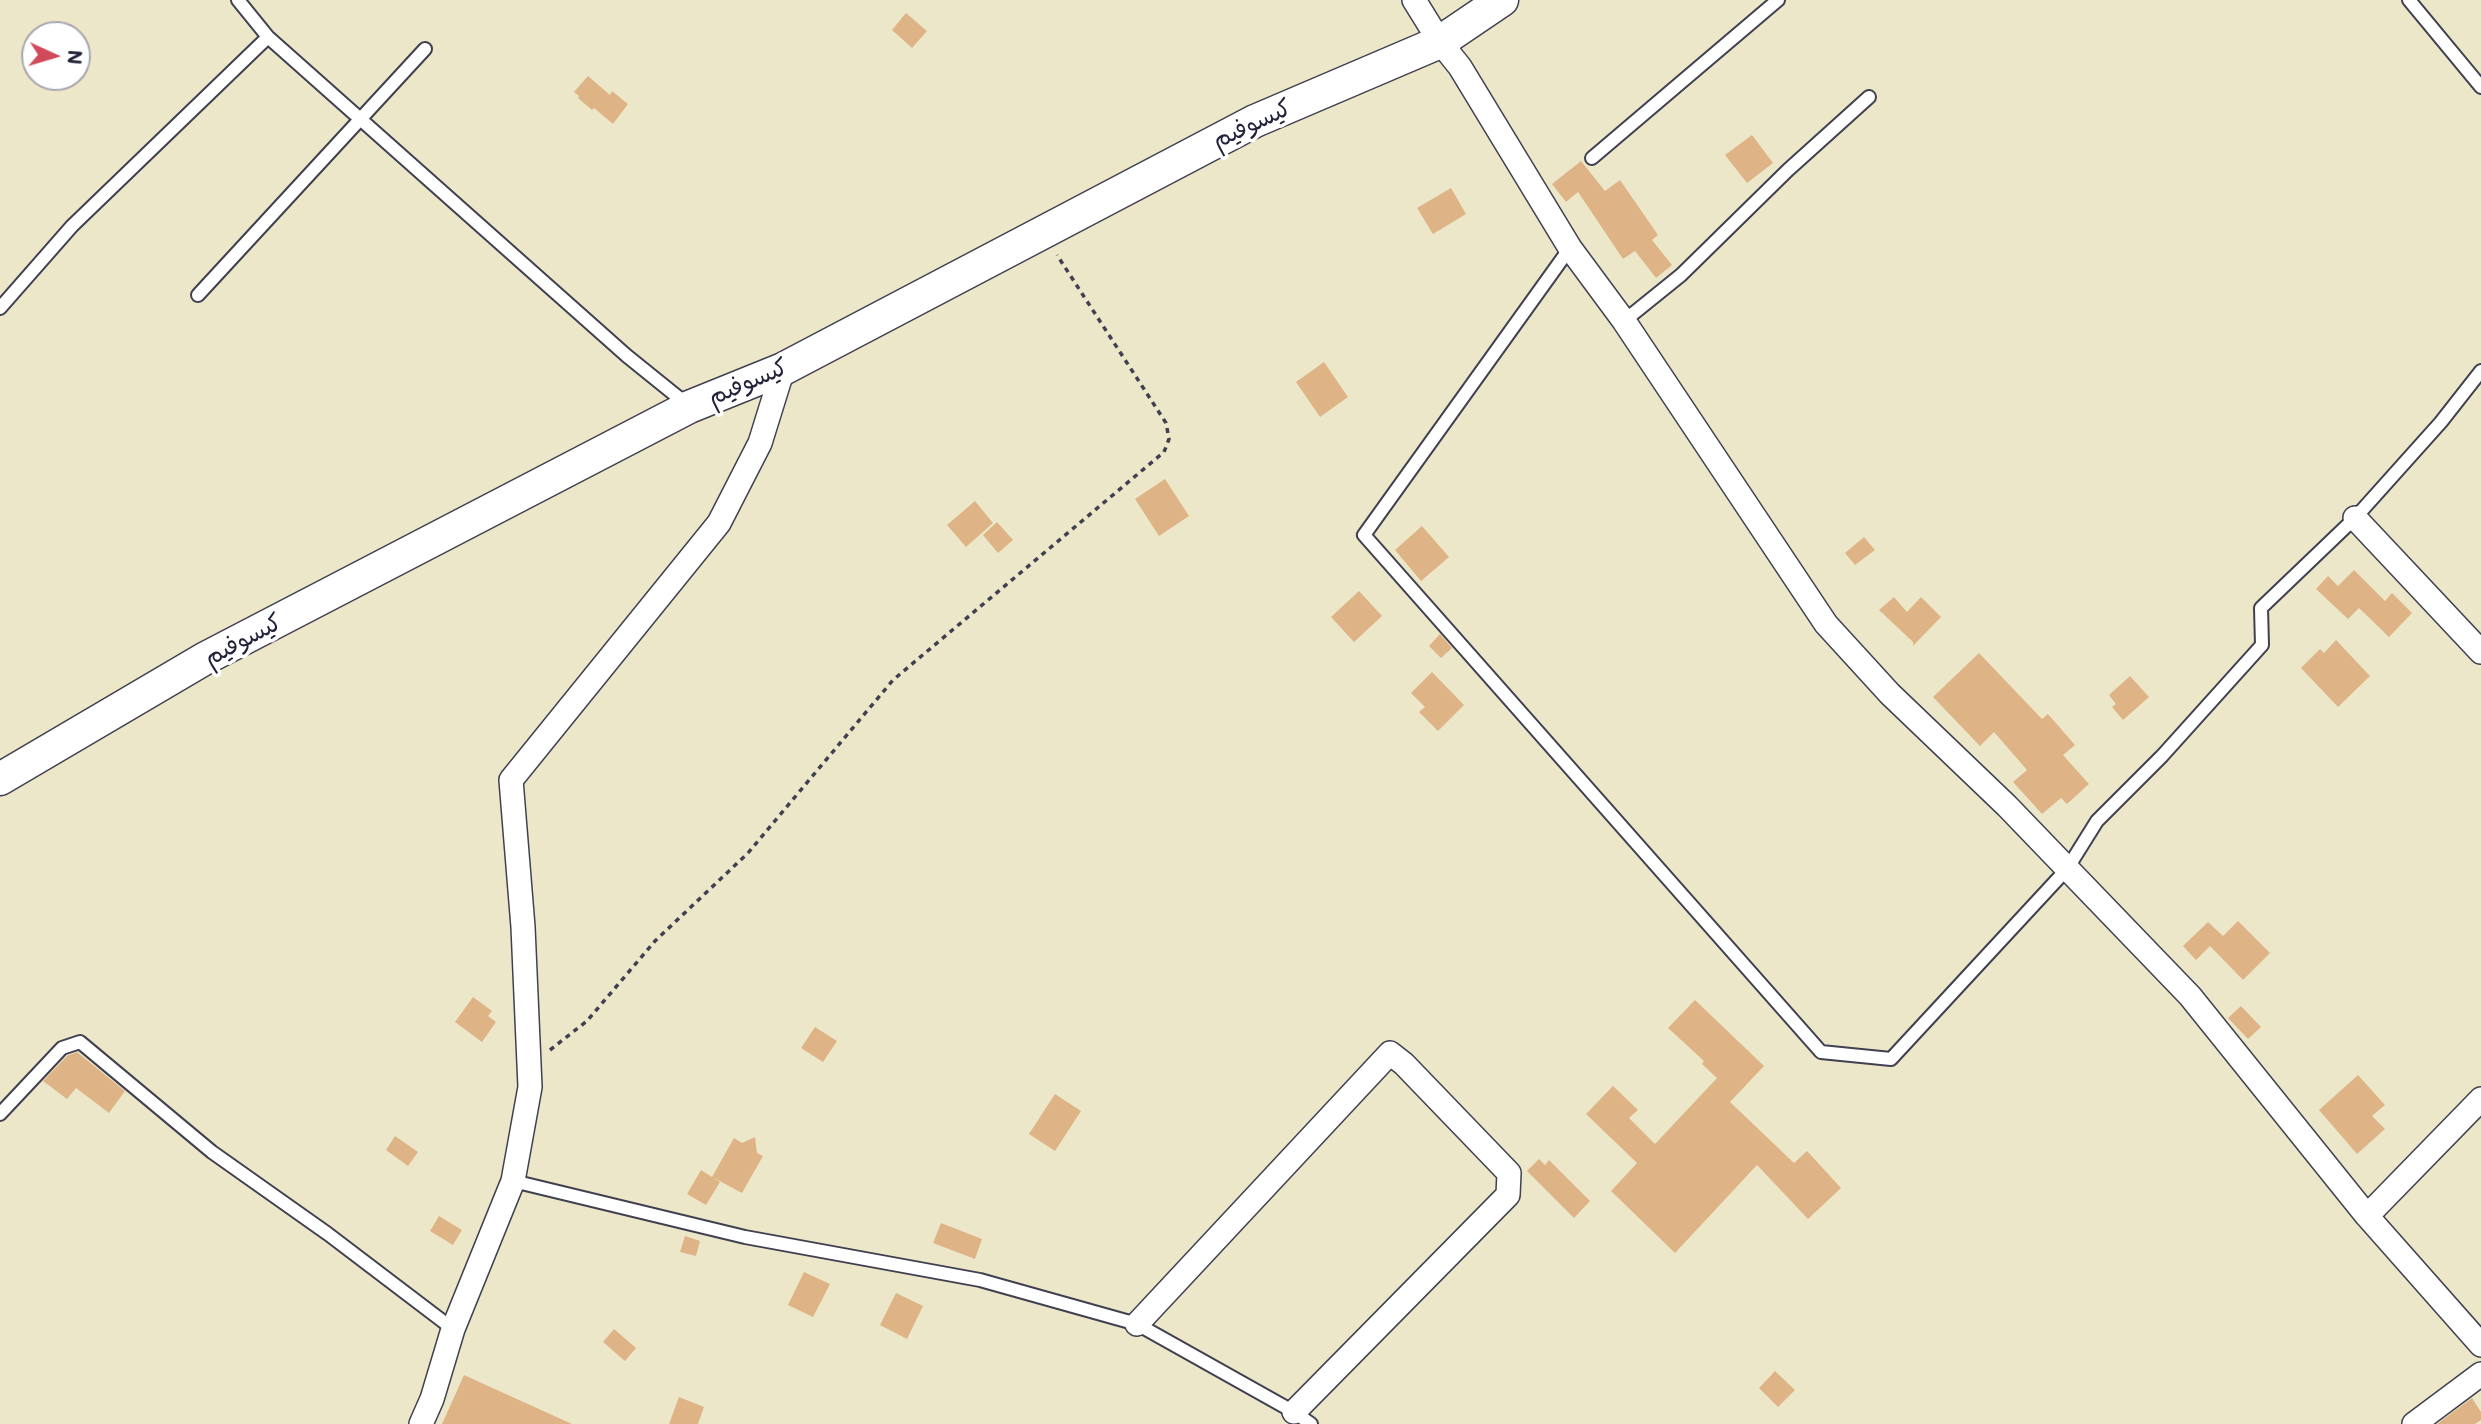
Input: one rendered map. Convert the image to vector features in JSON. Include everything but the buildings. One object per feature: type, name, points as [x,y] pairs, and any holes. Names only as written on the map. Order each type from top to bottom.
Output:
[{"type":"street","points":[[1414,0],[1440,42],[1460,67],[1570,248],[1624,321],[1826,624],[1890,694],[1969,768],[2190,996],[2367,1216],[2481,1345]]},
{"type":"street","name":"كيسوفيم","points":[[3,774],[204,659],[690,407],[783,369],[1255,121],[1440,42],[1502,0]]},
{"type":"street","points":[[421,1424],[432,1399],[453,1329],[513,1181],[530,1087],[523,928],[510,780],[719,523],[760,443],[783,369]]},
{"type":"street","points":[[2355,518],[2481,652]]},
{"type":"street","points":[[1137,1324],[1390,1053],[1404,1064],[1508,1173],[1508,1195],[1303,1418]]},
{"type":"street","points":[[2367,1216],[2481,1099]]},
{"type":"street","points":[[2414,1424],[2481,1374]]},
{"type":"lane","points":[[239,0],[268,37],[627,356],[690,407]]},
{"type":"lane","points":[[1592,158],[1777,0]]},
{"type":"lane","points":[[2409,0],[2481,87]]},
{"type":"lane","points":[[0,308],[72,226],[268,37]]},
{"type":"lane","points":[[198,295],[425,49]]},
{"type":"lane","points":[[1624,321],[1681,275],[1788,170],[1869,97]]},
{"type":"lane","points":[[1570,248],[1364,535],[1821,1052],[1891,1059],[2067,869],[2097,821],[2162,757],[2262,645],[2261,608],[2355,518],[2441,422],[2481,371]]},
{"type":"lane","points":[[0,1114],[62,1048],[80,1042],[212,1152],[328,1234],[453,1329]]},
{"type":"lane","points":[[513,1181],[745,1237],[980,1280],[1137,1324],[1303,1418]]},
{"type":"path","points":[[529,1068],[587,1021],[655,941],[748,853],[893,680],[1164,452],[1169,439],[1166,423],[1043,232]]}]
